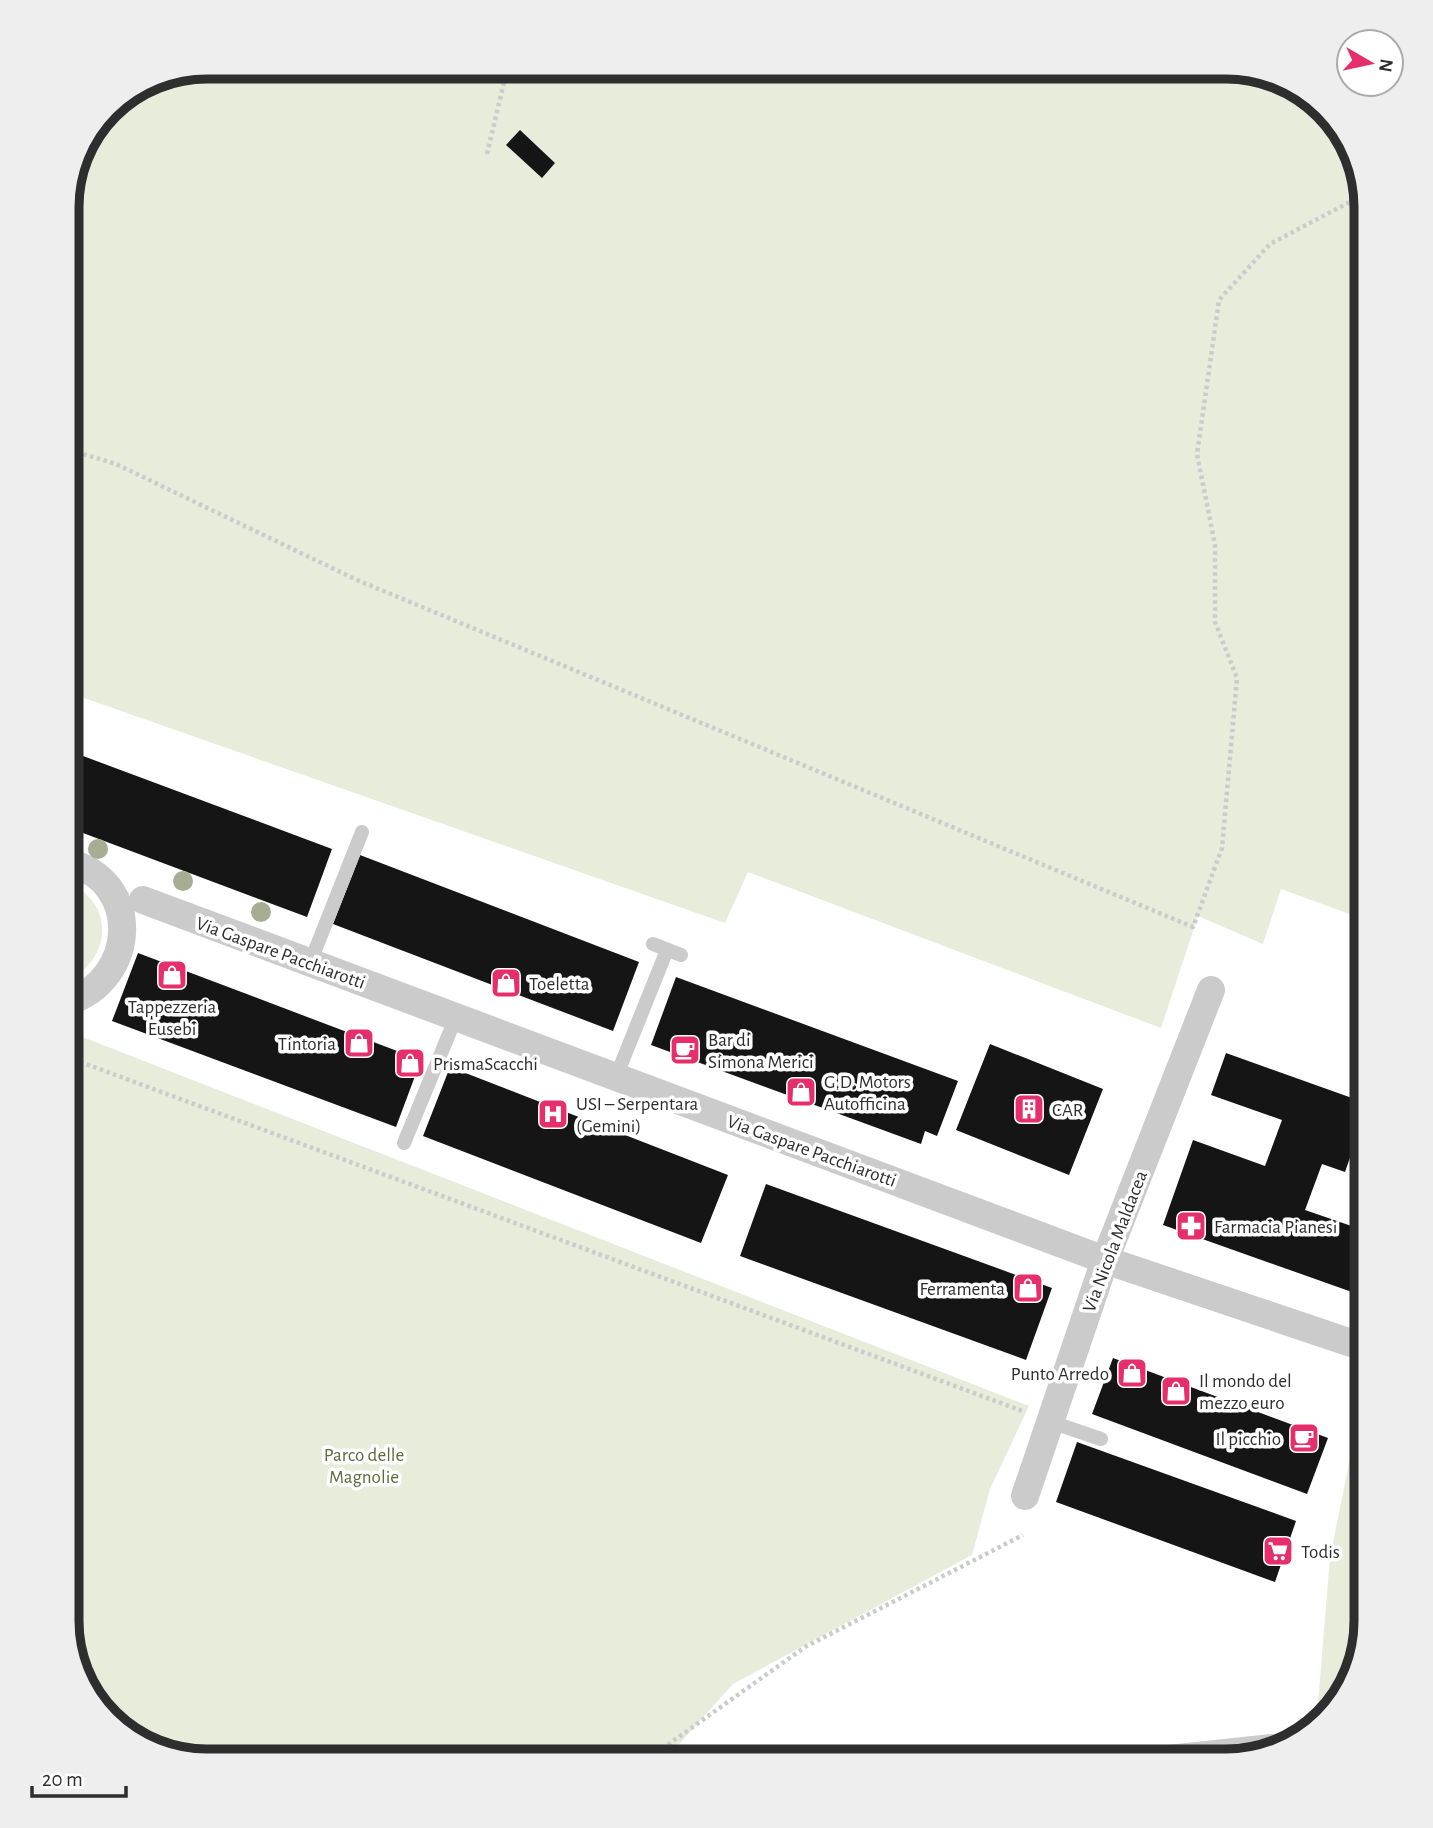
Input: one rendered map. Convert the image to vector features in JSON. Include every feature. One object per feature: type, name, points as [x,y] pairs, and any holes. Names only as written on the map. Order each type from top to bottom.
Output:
[{"type":"street","name":"Via Gaspare Pacchiarotti","points":[[79,866],[99,878],[132,908],[310,963],[1105,1260],[1354,1344]]},
{"type":"street","points":[[79,998],[103,982],[116,962],[132,908]]},
{"type":"street","name":"Via Nicola Maldacea","points":[[1025,1496],[1048,1421],[1105,1260],[1211,990]]},
{"type":"lane","points":[[310,963],[362,832]]},
{"type":"lane","points":[[616,1077],[667,950]]},
{"type":"lane","points":[[404,1143],[456,1017]]},
{"type":"lane","points":[[1048,1421],[1101,1439]]},
{"type":"path","points":[[487,153],[505,79]]},
{"type":"path","points":[[79,457],[83,454],[116,464],[357,580],[1193,927],[1222,848],[1237,678],[1215,622],[1215,545],[1197,454],[1219,300],[1270,244],[1354,200]]},
{"type":"path","points":[[79,1061],[1048,1421]]},
{"type":"path","points":[[663,1749],[805,1647],[1023,1535]]},
{"type":"green space","points":[[206,79],[1235,79],[1276,88],[1298,100],[1323,122],[1333,135],[1350,173],[1354,206],[1354,916],[1281,889],[1263,944],[1198,916],[1161,1028],[748,872],[725,923],[79,696],[79,198],[88,157],[100,135],[122,110],[135,100],[157,88],[181,81]]},
{"type":"green space","points":[[79,889],[94,903],[102,931],[100,946],[79,973]]},
{"type":"green space","name":"Parco delle Magnolie","points":[[79,1036],[1029,1406],[990,1489],[972,1555],[733,1684],[675,1749],[206,1749],[157,1740],[122,1718],[100,1693],[92,1678],[80,1638]]},
{"type":"green space","points":[[1354,1439],[1353,1638],[1345,1671],[1333,1693],[1317,1712],[1330,1557]]},
{"type":"building","points":[[520,130],[555,163],[542,178],[506,145]]},
{"type":"building","points":[[79,754],[332,849],[307,917],[79,832]]},
{"type":"building","points":[[360,855],[639,962],[613,1031],[333,924]]},
{"type":"building","points":[[138,953],[421,1060],[396,1127],[112,1021]]},
{"type":"building","points":[[676,977],[958,1081],[937,1136],[925,1131],[921,1144],[651,1045]]},
{"type":"building","name":"CAR","points":[[990,1044],[1103,1089],[1069,1175],[956,1130]]},
{"type":"building","points":[[1226,1053],[1354,1099],[1354,1146],[1345,1172],[1322,1164],[1305,1210],[1354,1227],[1354,1293],[1163,1225],[1193,1140],[1265,1166],[1282,1120],[1211,1095]]},
{"type":"building","points":[[450,1067],[728,1175],[701,1243],[423,1136]]},
{"type":"building","points":[[766,1184],[1052,1288],[1026,1360],[740,1256]]},
{"type":"building","points":[[1113,1358],[1328,1438],[1307,1494],[1092,1414]]},
{"type":"building","points":[[1077,1442],[1296,1521],[1275,1582],[1056,1502]]},
{"type":"place","name":"Tappezzeria Eusebi","points":[[172,975]]},
{"type":"place","name":"Toeletta","points":[[506,983]]},
{"type":"place","name":"Tintoria","points":[[359,1043]]},
{"type":"place","name":"Bar di Simona Merici","points":[[685,1050]]},
{"type":"place","name":"PrismaScacchi","points":[[410,1063]]},
{"type":"place","name":"G.D. Motors Autofficina","points":[[801,1092]]},
{"type":"place","name":"CAR","points":[[1029,1109]]},
{"type":"place","name":"USI – Serpentara (Gemini)","points":[[553,1114]]},
{"type":"place","name":"Farmacia Pianesi","points":[[1191,1226]]},
{"type":"place","name":"Ferramenta","points":[[1028,1288]]},
{"type":"place","name":"Punto Arredo","points":[[1132,1373]]},
{"type":"place","name":"Il mondo del mezzo euro","points":[[1176,1391]]},
{"type":"place","name":"Il picchio","points":[[1304,1438]]},
{"type":"place","name":"Todis","points":[[1278,1551]]}]
